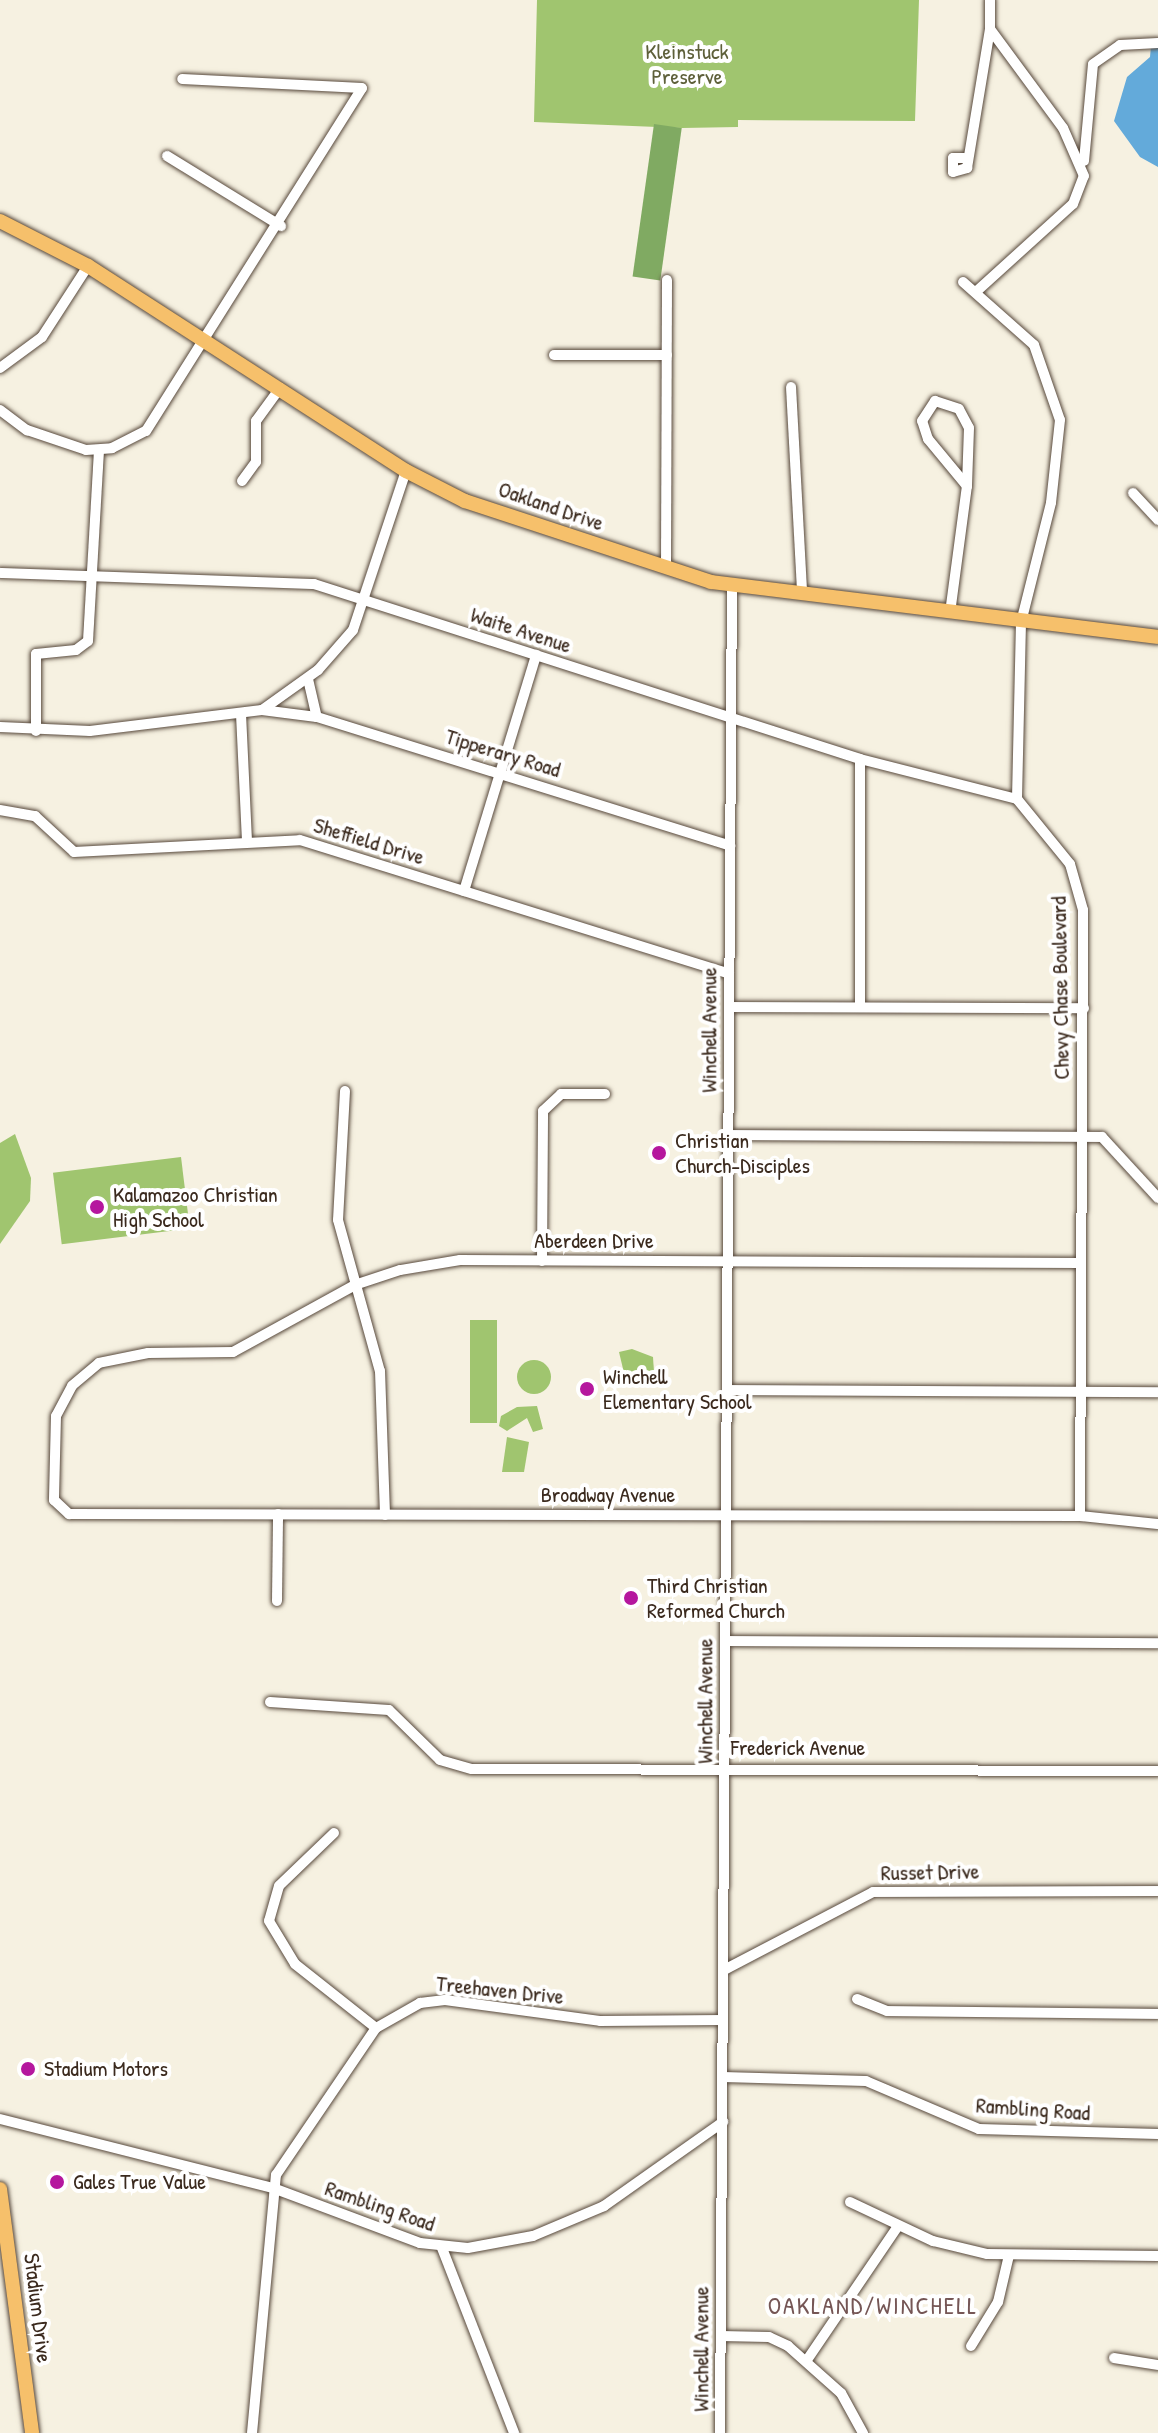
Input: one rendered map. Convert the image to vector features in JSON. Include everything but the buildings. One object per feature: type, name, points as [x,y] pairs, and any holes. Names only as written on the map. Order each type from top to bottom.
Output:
[{"type":"main road","name":"Oakland Drive","points":[[0,221],[88,266],[406,471],[465,501],[666,568],[732,586],[1158,637]]},
{"type":"main road","name":"Stadium Drive","points":[[0,2189],[32,2433]]},
{"type":"street","points":[[964,158],[987,78],[990,0]]},
{"type":"street","points":[[990,29],[1084,163]]},
{"type":"street","points":[[978,290],[1073,204],[1084,163],[1093,64],[1120,45],[1158,43]]},
{"type":"street","points":[[0,410],[27,430],[99,451],[146,431],[202,337],[281,226],[362,88],[182,79]]},
{"type":"street","points":[[167,156],[281,226]]},
{"type":"street","points":[[0,368],[42,337],[88,266]]},
{"type":"street","points":[[666,568],[667,280]]},
{"type":"street","points":[[963,282],[978,290],[1034,345],[1060,420],[1051,503],[1021,622],[1017,799]]},
{"type":"street","points":[[554,355],[667,355]]},
{"type":"street","points":[[791,387],[802,593]]},
{"type":"street","points":[[242,481],[256,462],[256,421],[280,388]]},
{"type":"street","points":[[950,613],[967,486],[969,428],[959,409],[935,401],[922,421],[928,439],[967,486]]},
{"type":"street","points":[[36,731],[36,654],[86,645],[99,451]]},
{"type":"street","points":[[0,727],[36,731],[262,710],[308,679],[340,647],[368,602],[406,471]]},
{"type":"street","points":[[1133,493],[1158,520]]},
{"type":"street","name":"Waite Avenue","points":[[0,573],[287,581],[368,602],[860,759],[1017,799]]},
{"type":"street","name":"Winchell Avenue","points":[[720,2433],[732,586]]},
{"type":"street","points":[[464,891],[536,655]]},
{"type":"street","points":[[308,679],[317,717]]},
{"type":"street","name":"Tipperary Road","points":[[262,710],[317,717],[730,846]]},
{"type":"street","points":[[241,714],[247,839]]},
{"type":"street","points":[[860,759],[860,1007]]},
{"type":"street","name":"Chevy Chase Boulevard","points":[[1017,799],[1054,838],[1076,878],[1084,1008],[1080,1516]]},
{"type":"street","name":"Sheffield Drive","points":[[0,810],[35,816],[74,852],[247,839],[300,840],[729,974]]},
{"type":"street","points":[[729,1007],[1084,1008]]},
{"type":"street","points":[[345,1091],[338,1220],[380,1371],[385,1515]]},
{"type":"street","points":[[542,1261],[543,1111],[561,1094],[605,1094]]},
{"type":"street","points":[[728,1135],[1082,1136],[1112,1143],[1158,1198]]},
{"type":"street","name":"Aberdeen Drive","points":[[59,1509],[53,1434],[61,1403],[99,1363],[129,1355],[233,1352],[355,1285],[448,1262],[1080,1263]]},
{"type":"street","points":[[727,1390],[1080,1389],[1158,1392]]},
{"type":"street","name":"Broadway Avenue","points":[[59,1509],[385,1515],[1080,1516],[1158,1524]]},
{"type":"street","points":[[277,1601],[278,1514]]},
{"type":"street","points":[[726,1641],[1158,1643]]},
{"type":"street","name":"Frederick Avenue","points":[[270,1702],[389,1710],[440,1760],[460,1768],[1158,1771]]},
{"type":"street","points":[[334,1833],[279,1886],[269,1921],[295,1964],[376,2028]]},
{"type":"street","name":"Russet Drive","points":[[724,1970],[873,1892],[1158,1891]]},
{"type":"street","points":[[857,1999],[887,2011],[1158,2014]]},
{"type":"street","name":"Treehaven Drive","points":[[252,2433],[273,2188],[290,2146],[376,2028],[420,2003],[445,2000],[600,2021],[723,2020]]},
{"type":"street","name":"Rambling Road","points":[[723,2077],[866,2081],[979,2129],[1158,2134]]},
{"type":"street","name":"Rambling Road","points":[[0,2119],[273,2188],[442,2248],[507,2245],[553,2229],[604,2206],[723,2122]]},
{"type":"street","points":[[850,2202],[898,2226],[971,2251],[1009,2255],[1158,2256]]},
{"type":"street","points":[[807,2360],[898,2226]]},
{"type":"street","points":[[442,2248],[514,2433]]},
{"type":"street","points":[[971,2346],[998,2302],[1009,2255]]},
{"type":"street","points":[[721,2336],[769,2337],[807,2360],[847,2401],[863,2433]]},
{"type":"street","points":[[1114,2358],[1158,2365]]},
{"type":"green space","name":"Kleinstuck Preserve","points":[[537,0],[919,0],[915,121],[738,120],[738,127],[682,128],[534,122]]},
{"type":"green space","points":[[654,124],[682,128],[660,280],[633,277]]},
{"type":"green space","points":[[15,1134],[31,1178],[30,1201],[0,1244],[0,1143]]},
{"type":"green space","points":[[181,1157],[190,1228],[62,1244],[53,1173]]},
{"type":"green space","points":[[470,1320],[497,1320],[497,1423],[470,1423]]},
{"type":"green space","points":[[632,1349],[653,1357],[654,1372],[624,1373],[619,1352]]},
{"type":"green space","points":[[534,1360],[546,1365],[551,1377],[546,1389],[534,1394],[522,1389],[517,1377],[522,1365]]},
{"type":"green space","points":[[537,1406],[543,1429],[533,1432],[527,1418],[507,1431],[499,1426],[501,1416],[517,1407]]},
{"type":"green space","points":[[507,1437],[529,1442],[524,1472],[502,1472]]},
{"type":"water","points":[[1151,46],[1158,48],[1158,167],[1140,157],[1114,121],[1127,77],[1150,57]]},
{"type":"place","name":"Christian Church-Disciples","points":[[659,1153]]},
{"type":"place","name":"Kalamazoo Christian High School","points":[[97,1207]]},
{"type":"place","name":"Winchell Elementary School","points":[[587,1389]]},
{"type":"place","name":"Third Christian Reformed Church","points":[[631,1598]]},
{"type":"place","name":"Stadium Motors","points":[[28,2069]]},
{"type":"place","name":"Gales True Value","points":[[57,2182]]},
{"type":"district","name":"OAKLAND/WINCHELL","points":[[873,2306]]}]
